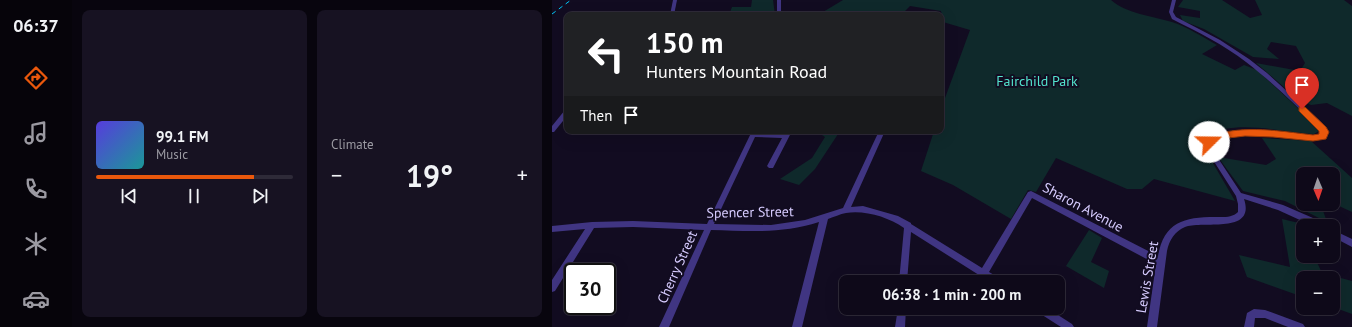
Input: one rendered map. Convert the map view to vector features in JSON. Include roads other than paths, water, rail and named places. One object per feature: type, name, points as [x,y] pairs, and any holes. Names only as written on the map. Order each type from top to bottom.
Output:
[{"type":"street","points":[[673,12],[675,0]]},
{"type":"street","points":[[778,0],[779,12]]},
{"type":"street","points":[[1174,0],[1171,12],[1174,18],[1223,44],[1257,68],[1316,122],[1324,132],[1323,136],[1317,138],[1258,133],[1230,134],[1213,138],[1209,142],[1209,149],[1239,195],[1264,200],[1290,210],[1307,219]]},
{"type":"street","points":[[552,130],[564,116]]},
{"type":"street","name":"Cherry Street","points":[[664,327],[709,227],[755,134]]},
{"type":"street","points":[[771,166],[788,134]]},
{"type":"street","points":[[846,210],[881,134]]},
{"type":"street","name":"Sharon Avenue","points":[[984,273],[1031,194],[1161,262]]},
{"type":"street","name":"Lewis Street","points":[[1152,327],[1161,262],[1165,242],[1168,236],[1178,227],[1192,222],[1229,220],[1239,216],[1243,211],[1243,207],[1239,195]]},
{"type":"street","name":"Spencer Street","points":[[552,229],[592,225],[633,224],[771,228],[805,224],[846,210],[863,209],[872,210],[895,218],[987,275]]},
{"type":"street","points":[[798,327],[824,218]]},
{"type":"street","points":[[552,288],[592,225]]},
{"type":"street","points":[[904,275],[908,225]]},
{"type":"street","points":[[1340,237],[1352,243]]},
{"type":"street","points":[[1249,327],[1250,316],[1254,313],[1264,314],[1300,327]]},
{"type":"street","points":[[900,327],[901,315]]},
{"type":"street","points":[[1050,315],[1069,327]]},
{"type":"railway","points":[[552,14],[571,0]]},
{"type":"park label","name":"Fairchild Park","points":[[1037,81]]}]
